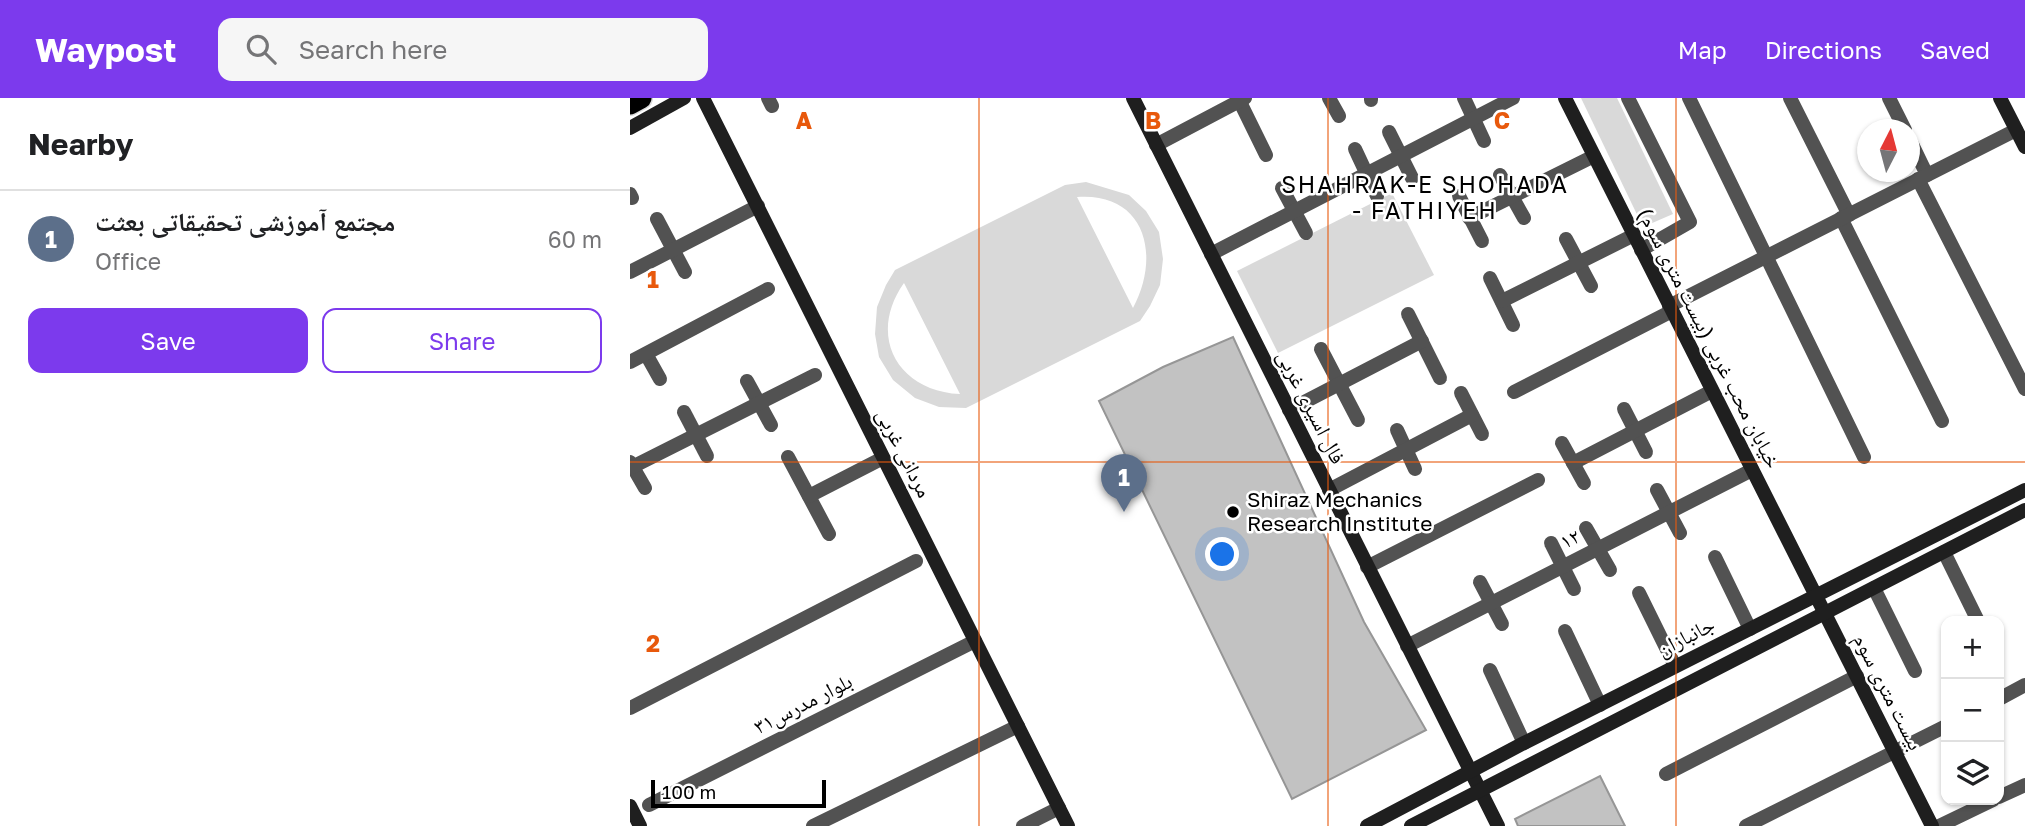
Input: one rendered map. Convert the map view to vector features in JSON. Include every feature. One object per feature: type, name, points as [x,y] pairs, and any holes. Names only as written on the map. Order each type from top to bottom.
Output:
[{"type":"highway","points":[[630,104],[641,98]]},
{"type":"street","points":[[630,128],[684,98]]},
{"type":"street","name":"مردانی غربی","points":[[704,98],[1068,826]]},
{"type":"street","name":"فال اسیری غربی","points":[[1133,98],[1498,826]]},
{"type":"street","points":[[1329,98],[1339,116]]},
{"type":"street","points":[[1464,98],[1484,141]]},
{"type":"street","points":[[1211,254],[1513,98]]},
{"type":"street","name":"خیابان محب غربی (بیست متری سوم)","points":[[1565,98],[1825,614]]},
{"type":"street","points":[[1628,98],[1690,222],[1641,250]]},
{"type":"street","points":[[1689,98],[1864,457]]},
{"type":"street","points":[[1790,98],[1942,421]]},
{"type":"street","points":[[1889,98],[1900,119]]},
{"type":"street","points":[[2000,98],[2025,147]]},
{"type":"street","points":[[1156,145],[1241,99],[1266,155]]},
{"type":"street","points":[[1514,392],[1768,256],[2016,130]]},
{"type":"street","points":[[1389,132],[1412,178]]},
{"type":"street","points":[[1355,149],[1377,195]]},
{"type":"street","points":[[1469,218],[1594,156]]},
{"type":"street","points":[[1920,169],[2025,388]]},
{"type":"street","points":[[1500,175],[1524,218]]},
{"type":"street","points":[[1282,188],[1306,233]]},
{"type":"street","points":[[1459,195],[1482,241]]},
{"type":"street","points":[[630,272],[758,206]]},
{"type":"street","points":[[657,219],[685,272]]},
{"type":"street","points":[[1502,301],[1634,235]]},
{"type":"street","points":[[1566,239],[1591,286]]},
{"type":"street","points":[[1490,278],[1513,325]]},
{"type":"street","points":[[630,362],[768,289]]},
{"type":"street","points":[[1408,314],[1440,378]]},
{"type":"street","points":[[1289,410],[1422,341]]},
{"type":"street","points":[[1321,349],[1357,420]]},
{"type":"street","points":[[646,354],[660,379]]},
{"type":"street","points":[[645,488],[631,465],[815,375]]},
{"type":"street","points":[[747,381],[771,425]]},
{"type":"street","points":[[1573,463],[1712,391]]},
{"type":"street","points":[[1461,393],[1482,434]]},
{"type":"street","points":[[1623,409],[1646,452]]},
{"type":"street","points":[[684,412],[707,456]]},
{"type":"street","points":[[1329,490],[1472,415]]},
{"type":"street","points":[[1397,430],[1415,469]]},
{"type":"street","points":[[1562,443],[1584,483]]},
{"type":"street","points":[[788,457],[829,534]]},
{"type":"street","points":[[809,496],[883,458]]},
{"type":"street","name":"۱۲","points":[[1407,646],[1752,470]]},
{"type":"street","points":[[1367,567],[1538,480]]},
{"type":"street","points":[[1657,489],[1680,533]]},
{"type":"street","name":"جانبازان","points":[[1367,826],[1524,743],[2025,490]]},
{"type":"street","points":[[2011,498],[2023,516]]},
{"type":"street","name":"جانبازان","points":[[1411,826],[1944,552],[2023,516]]},
{"type":"street","points":[[1586,528],[1610,570]]},
{"type":"street","points":[[1550,543],[1574,589]]},
{"type":"street","points":[[1944,552],[1976,616]]},
{"type":"street","points":[[1715,557],[1750,629]]},
{"type":"street","points":[[630,708],[916,561]]},
{"type":"street","points":[[1480,582],[1502,624]]},
{"type":"street","points":[[1874,589],[1915,671]]},
{"type":"street","points":[[1639,593],[1675,666]]},
{"type":"street","name":"بیست متری سوم","points":[[1825,614],[1932,826]]},
{"type":"street","points":[[1565,631],[1600,705]]},
{"type":"street","name":"بلوار مدرس۳۱","points":[[649,805],[975,641]]},
{"type":"street","points":[[1490,670],[1524,743]]},
{"type":"street","points":[[1666,774],[1857,676]]},
{"type":"street","points":[[2004,696],[2025,685]]},
{"type":"street","points":[[813,826],[1018,726]]},
{"type":"street","points":[[1746,826],[1941,729]]},
{"type":"street","points":[[2004,795],[2025,785]]},
{"type":"street","points":[[1938,826],[1982,805]]},
{"type":"street","points":[[630,806],[640,826]]},
{"type":"street","points":[[1023,826],[1059,808]]},
{"type":"shaded area","points":[[1581,98],[1617,98],[1673,214],[1643,227]]},
{"type":"shaded area","points":[[1086,182],[1129,195],[1146,211],[1159,232],[1163,259],[1160,285],[1140,321],[966,408],[939,407],[915,398],[893,380],[879,357],[875,334],[877,307],[895,270],[1065,185]],"holes":[[[1077,197],[1100,198],[1119,205],[1132,216],[1141,231],[1146,249],[1146,268],[1133,308]],[[904,283],[960,394],[938,391],[919,383],[894,357],[888,322],[893,303]]]},
{"type":"shaded area","points":[[1392,193],[1434,275],[1278,353],[1237,271]]},
{"type":"building","name":"Shiraz Mechanics Research Institute","points":[[1233,337],[1364,622],[1426,730],[1292,799],[1099,401],[1163,367]]},
{"type":"building","points":[[1600,776],[1625,826],[1518,826],[1515,819]]},
{"type":"place","name":"مجتمع آموزشی تحقیقاتی بعثت","points":[[1124,512]]},
{"type":"place","name":"Shiraz Mechanics Research Institute","points":[[1233,512]]},
{"type":"district","name":"SHAHRAK-E SHOHADA - FATHIYEH","points":[[1425,198]]}]
